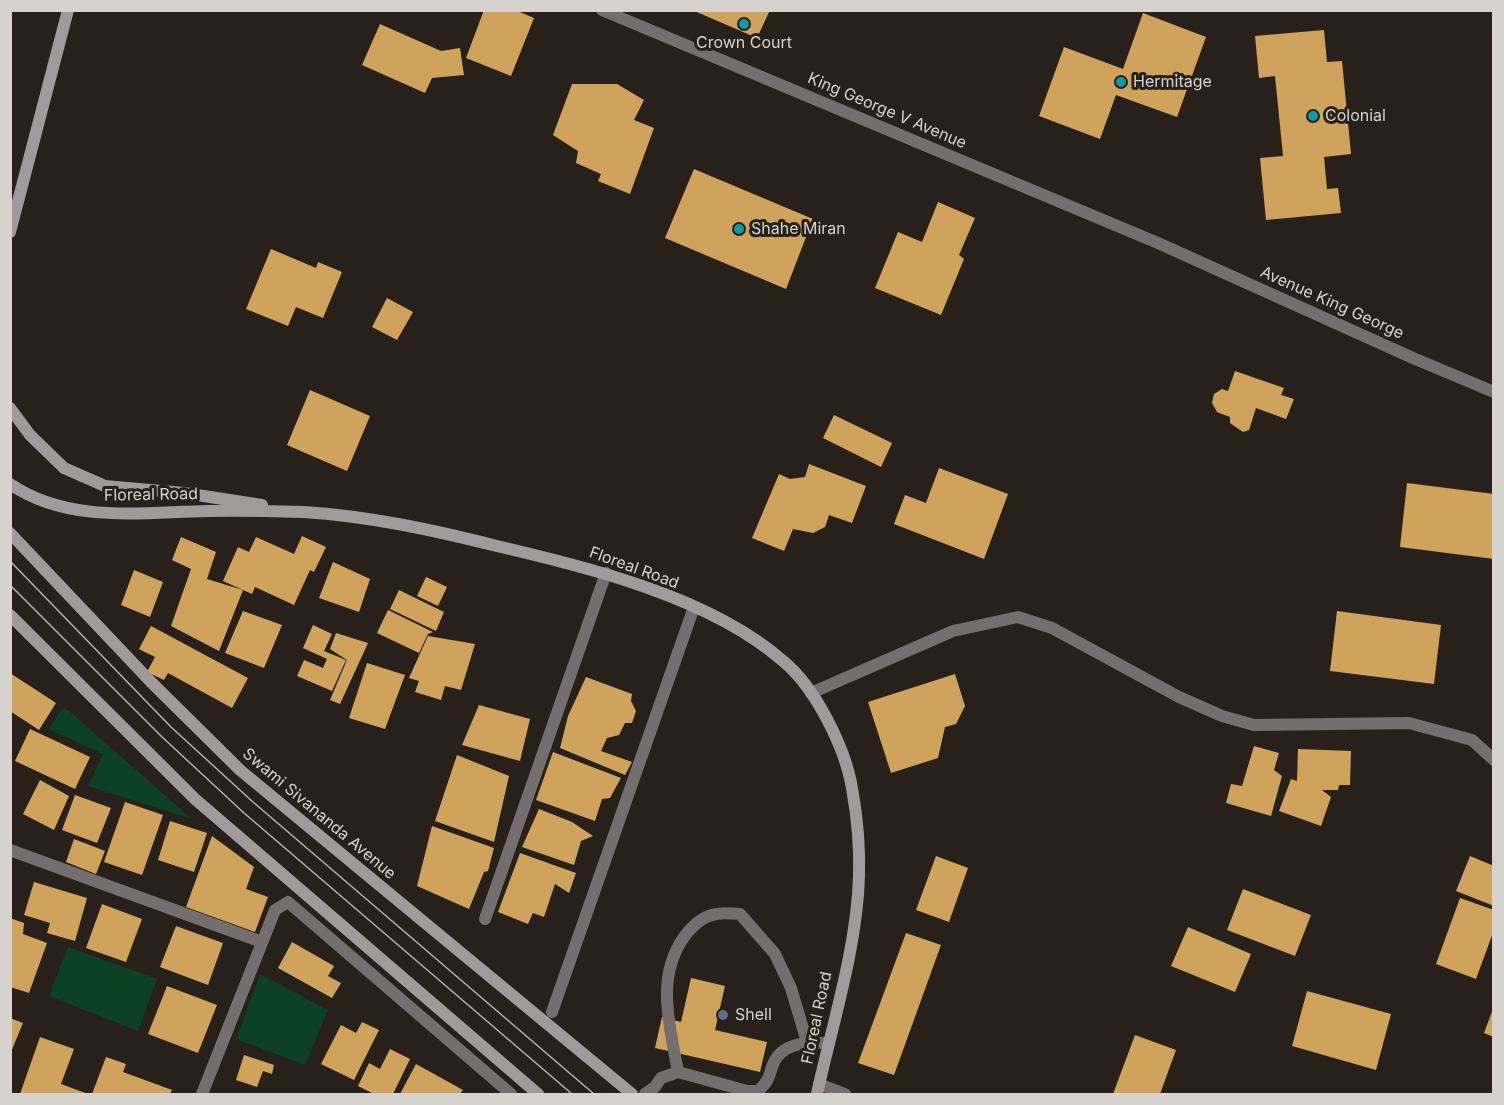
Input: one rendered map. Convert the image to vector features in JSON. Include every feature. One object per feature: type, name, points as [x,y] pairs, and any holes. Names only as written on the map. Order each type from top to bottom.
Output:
[{"type":"main road","points":[[11,233],[68,10]]},
{"type":"main road","points":[[10,408],[30,435],[64,468],[105,486],[184,493],[304,512]]},
{"type":"main road","name":"Floreal Road","points":[[10,484],[27,495],[68,509],[118,514],[209,511],[304,512],[372,519],[459,537],[606,573],[693,607],[741,629],[785,662],[811,693],[838,742],[851,785],[860,875],[854,927],[818,1090]]},
{"type":"main road","name":"Swami Sivananda Avenue","points":[[10,533],[151,682],[240,770],[632,1095]]},
{"type":"main road","points":[[10,615],[195,799],[538,1095]]},
{"type":"street","name":"King George V Avenue","points":[[602,10],[1158,243]]},
{"type":"street","name":"Avenue King George","points":[[1158,243],[1494,392]]},
{"type":"street","points":[[485,919],[606,573]]},
{"type":"street","points":[[552,1012],[693,607]]},
{"type":"street","points":[[811,693],[952,632],[1018,617],[1052,628],[1179,698],[1222,716],[1254,725],[1409,723],[1472,741],[1494,760]]},
{"type":"street","points":[[10,849],[262,942]]},
{"type":"street","points":[[202,1095],[275,910],[288,902],[511,1095]]},
{"type":"street","points":[[678,1072],[667,1010],[667,978],[673,953],[693,924],[716,914],[740,914],[775,954],[791,988],[807,1042]]},
{"type":"street","points":[[645,1095],[661,1078],[678,1072],[747,1091],[758,1091],[770,1078],[777,1058],[789,1047],[807,1042],[828,1043]]},
{"type":"street","points":[[818,1090],[845,1095]]},
{"type":"green space","points":[[62,708],[68,710],[192,819],[88,786],[103,754],[49,729]]},
{"type":"green space","points":[[68,947],[157,979],[138,1031],[49,996]]},
{"type":"green space","points":[[260,974],[328,1010],[305,1065],[236,1039]]},
{"type":"building","points":[[484,10],[515,10],[534,18],[511,76],[466,58]]},
{"type":"building","name":"Crown Court","points":[[692,10],[770,10],[757,38]]},
{"type":"building","name":"Hermitage","points":[[1143,13],[1206,37],[1177,117],[1116,95],[1100,139],[1039,116],[1064,47],[1123,69]]},
{"type":"building","points":[[380,24],[441,51],[460,48],[464,75],[432,78],[425,93],[362,65]]},
{"type":"building","name":"Colonial","points":[[1324,30],[1327,62],[1342,61],[1351,154],[1324,157],[1327,189],[1338,188],[1341,213],[1266,220],[1260,158],[1283,156],[1275,76],[1259,78],[1255,36]]},
{"type":"building","points":[[572,84],[617,84],[644,100],[634,120],[654,128],[630,194],[598,181],[601,174],[576,163],[578,151],[553,135]]},
{"type":"building","name":"Shahe Miran","points":[[694,169],[813,219],[786,289],[665,238]]},
{"type":"building","points":[[938,202],[975,218],[959,255],[964,259],[941,315],[875,288],[898,232],[922,242]]},
{"type":"building","points":[[271,249],[316,268],[318,262],[342,272],[323,318],[296,307],[288,326],[246,309]]},
{"type":"building","points":[[387,298],[413,312],[397,340],[372,327]]},
{"type":"building","points":[[1235,371],[1284,388],[1281,395],[1294,399],[1286,419],[1256,408],[1249,430],[1243,432],[1230,423],[1230,417],[1217,412],[1212,403],[1214,394],[1222,389],[1228,391]]},
{"type":"building","points":[[310,390],[370,416],[347,471],[287,445]]},
{"type":"building","points":[[834,415],[892,443],[881,467],[823,438]]},
{"type":"building","points":[[809,464],[866,486],[852,523],[829,515],[825,527],[813,533],[793,529],[784,551],[752,538],[779,474],[790,479],[805,477]]},
{"type":"building","points":[[939,468],[1008,494],[984,559],[894,524],[905,495],[926,503]]},
{"type":"building","points":[[1407,483],[1494,494],[1494,559],[1400,547]]},
{"type":"building","points":[[302,536],[326,547],[314,572],[310,570],[294,605],[255,587],[252,594],[223,581],[238,547],[249,552],[256,537],[294,554]]},
{"type":"building","points":[[181,537],[216,552],[207,579],[243,590],[219,651],[171,626],[191,569],[172,560]]},
{"type":"building","points":[[333,562],[370,579],[359,612],[319,598]]},
{"type":"building","points":[[134,570],[163,582],[150,617],[121,605]]},
{"type":"building","points":[[426,577],[447,587],[438,606],[417,596]]},
{"type":"building","points":[[399,590],[444,612],[436,631],[390,609]]},
{"type":"building","points":[[388,610],[433,632],[428,634],[419,653],[377,633]]},
{"type":"building","points":[[243,611],[282,625],[264,668],[225,653]]},
{"type":"building","points":[[1337,611],[1441,625],[1434,684],[1330,671]]},
{"type":"building","points":[[313,625],[332,634],[324,651],[346,660],[332,691],[297,676],[304,660],[323,668],[327,659],[303,648]]},
{"type":"building","points":[[151,626],[248,678],[232,708],[168,673],[164,680],[147,672],[155,657],[139,649]]},
{"type":"building","points":[[336,633],[368,643],[340,704],[330,700],[347,660],[330,649]]},
{"type":"building","points":[[428,636],[475,644],[461,690],[445,686],[441,700],[415,692],[419,681],[409,678]]},
{"type":"building","points":[[367,663],[405,675],[385,729],[349,718]]},
{"type":"building","points":[[10,673],[56,703],[39,730],[10,711]]},
{"type":"building","points":[[955,674],[965,706],[956,724],[945,727],[938,758],[891,773],[868,702]]},
{"type":"building","points":[[586,677],[632,694],[631,701],[636,711],[632,723],[625,723],[619,735],[607,738],[601,751],[632,762],[625,775],[560,748],[568,716]]},
{"type":"building","points":[[479,705],[530,719],[520,761],[462,745]]},
{"type":"building","points":[[30,729],[90,757],[75,789],[15,761]]},
{"type":"building","points":[[1254,746],[1279,753],[1274,770],[1282,776],[1271,816],[1226,803],[1231,784],[1242,786]]},
{"type":"building","points":[[1298,749],[1351,751],[1350,785],[1339,785],[1338,790],[1322,790],[1331,797],[1321,826],[1279,811],[1291,779],[1297,781]]},
{"type":"building","points":[[553,752],[621,778],[610,798],[602,799],[595,821],[536,800]]},
{"type":"building","points":[[457,755],[509,776],[494,842],[435,821]]},
{"type":"building","points":[[40,780],[69,796],[54,830],[23,814]]},
{"type":"building","points":[[75,795],[111,808],[97,843],[62,830]]},
{"type":"building","points":[[125,802],[163,815],[142,875],[104,862]]},
{"type":"building","points":[[539,809],[572,822],[593,836],[581,841],[574,865],[522,847]]},
{"type":"building","points":[[170,821],[207,833],[194,872],[158,860]]},
{"type":"building","points":[[432,826],[494,848],[488,871],[484,872],[469,909],[417,886]]},
{"type":"building","points":[[212,836],[254,867],[246,889],[268,897],[255,932],[186,907]]},
{"type":"building","points":[[74,839],[105,851],[96,874],[66,862]]},
{"type":"building","points":[[520,853],[576,873],[569,893],[555,884],[544,917],[533,913],[528,924],[498,912]]},
{"type":"building","points":[[936,856],[968,868],[949,922],[916,910]]},
{"type":"building","points":[[1470,856],[1494,866],[1494,906],[1456,891]]},
{"type":"building","points":[[34,882],[87,898],[75,941],[47,933],[50,923],[24,915]]},
{"type":"building","points":[[1243,889],[1311,915],[1295,956],[1227,930]]},
{"type":"building","points":[[1460,898],[1494,910],[1494,930],[1476,979],[1436,964]]},
{"type":"building","points":[[102,904],[142,919],[126,962],[86,948]]},
{"type":"building","points":[[10,918],[24,923],[23,934],[47,943],[29,993],[10,987]]},
{"type":"building","points":[[176,926],[223,943],[208,985],[160,967]]},
{"type":"building","points":[[1188,927],[1251,954],[1235,992],[1171,966]]},
{"type":"building","points":[[906,933],[941,945],[894,1075],[858,1063]]},
{"type":"building","points":[[292,942],[334,966],[328,976],[341,983],[332,998],[278,968]]},
{"type":"building","points":[[691,978],[725,986],[715,1030],[767,1042],[760,1072],[655,1048],[662,1017],[681,1022]]},
{"type":"building","points":[[167,986],[217,1005],[198,1053],[148,1034]]},
{"type":"building","points":[[1307,991],[1391,1014],[1376,1070],[1292,1046]]},
{"type":"building","points":[[1494,1009],[1494,1037],[1484,1033]]},
{"type":"building","points":[[10,1018],[23,1023],[11,1052],[10,1052]]},
{"type":"building","points":[[362,1022],[379,1030],[354,1080],[321,1064],[341,1025],[356,1033]]},
{"type":"building","points":[[1135,1035],[1176,1050],[1160,1094],[1113,1094]]},
{"type":"building","points":[[40,1037],[74,1049],[61,1084],[88,1094],[20,1094]]},
{"type":"building","points":[[390,1049],[410,1059],[393,1094],[374,1094],[358,1086],[369,1063],[380,1069]]},
{"type":"building","points":[[244,1055],[274,1065],[272,1074],[263,1071],[257,1087],[236,1080]]},
{"type":"building","points":[[106,1057],[126,1064],[123,1072],[172,1090],[170,1094],[92,1094]]},
{"type":"building","points":[[416,1064],[463,1090],[460,1094],[400,1094]]},
{"type":"tram line","points":[[10,561],[171,727],[253,802],[594,1094]]},
{"type":"tram line","points":[[10,585],[161,736],[244,813],[572,1094]]},
{"type":"place","name":"Crown Court","points":[[744,24]]},
{"type":"place","name":"Hermitage","points":[[1121,82]]},
{"type":"place","name":"Colonial","points":[[1313,116]]},
{"type":"place","name":"Shahe Miran","points":[[739,229]]},
{"type":"place","name":"Shell","points":[[723,1015]]}]
